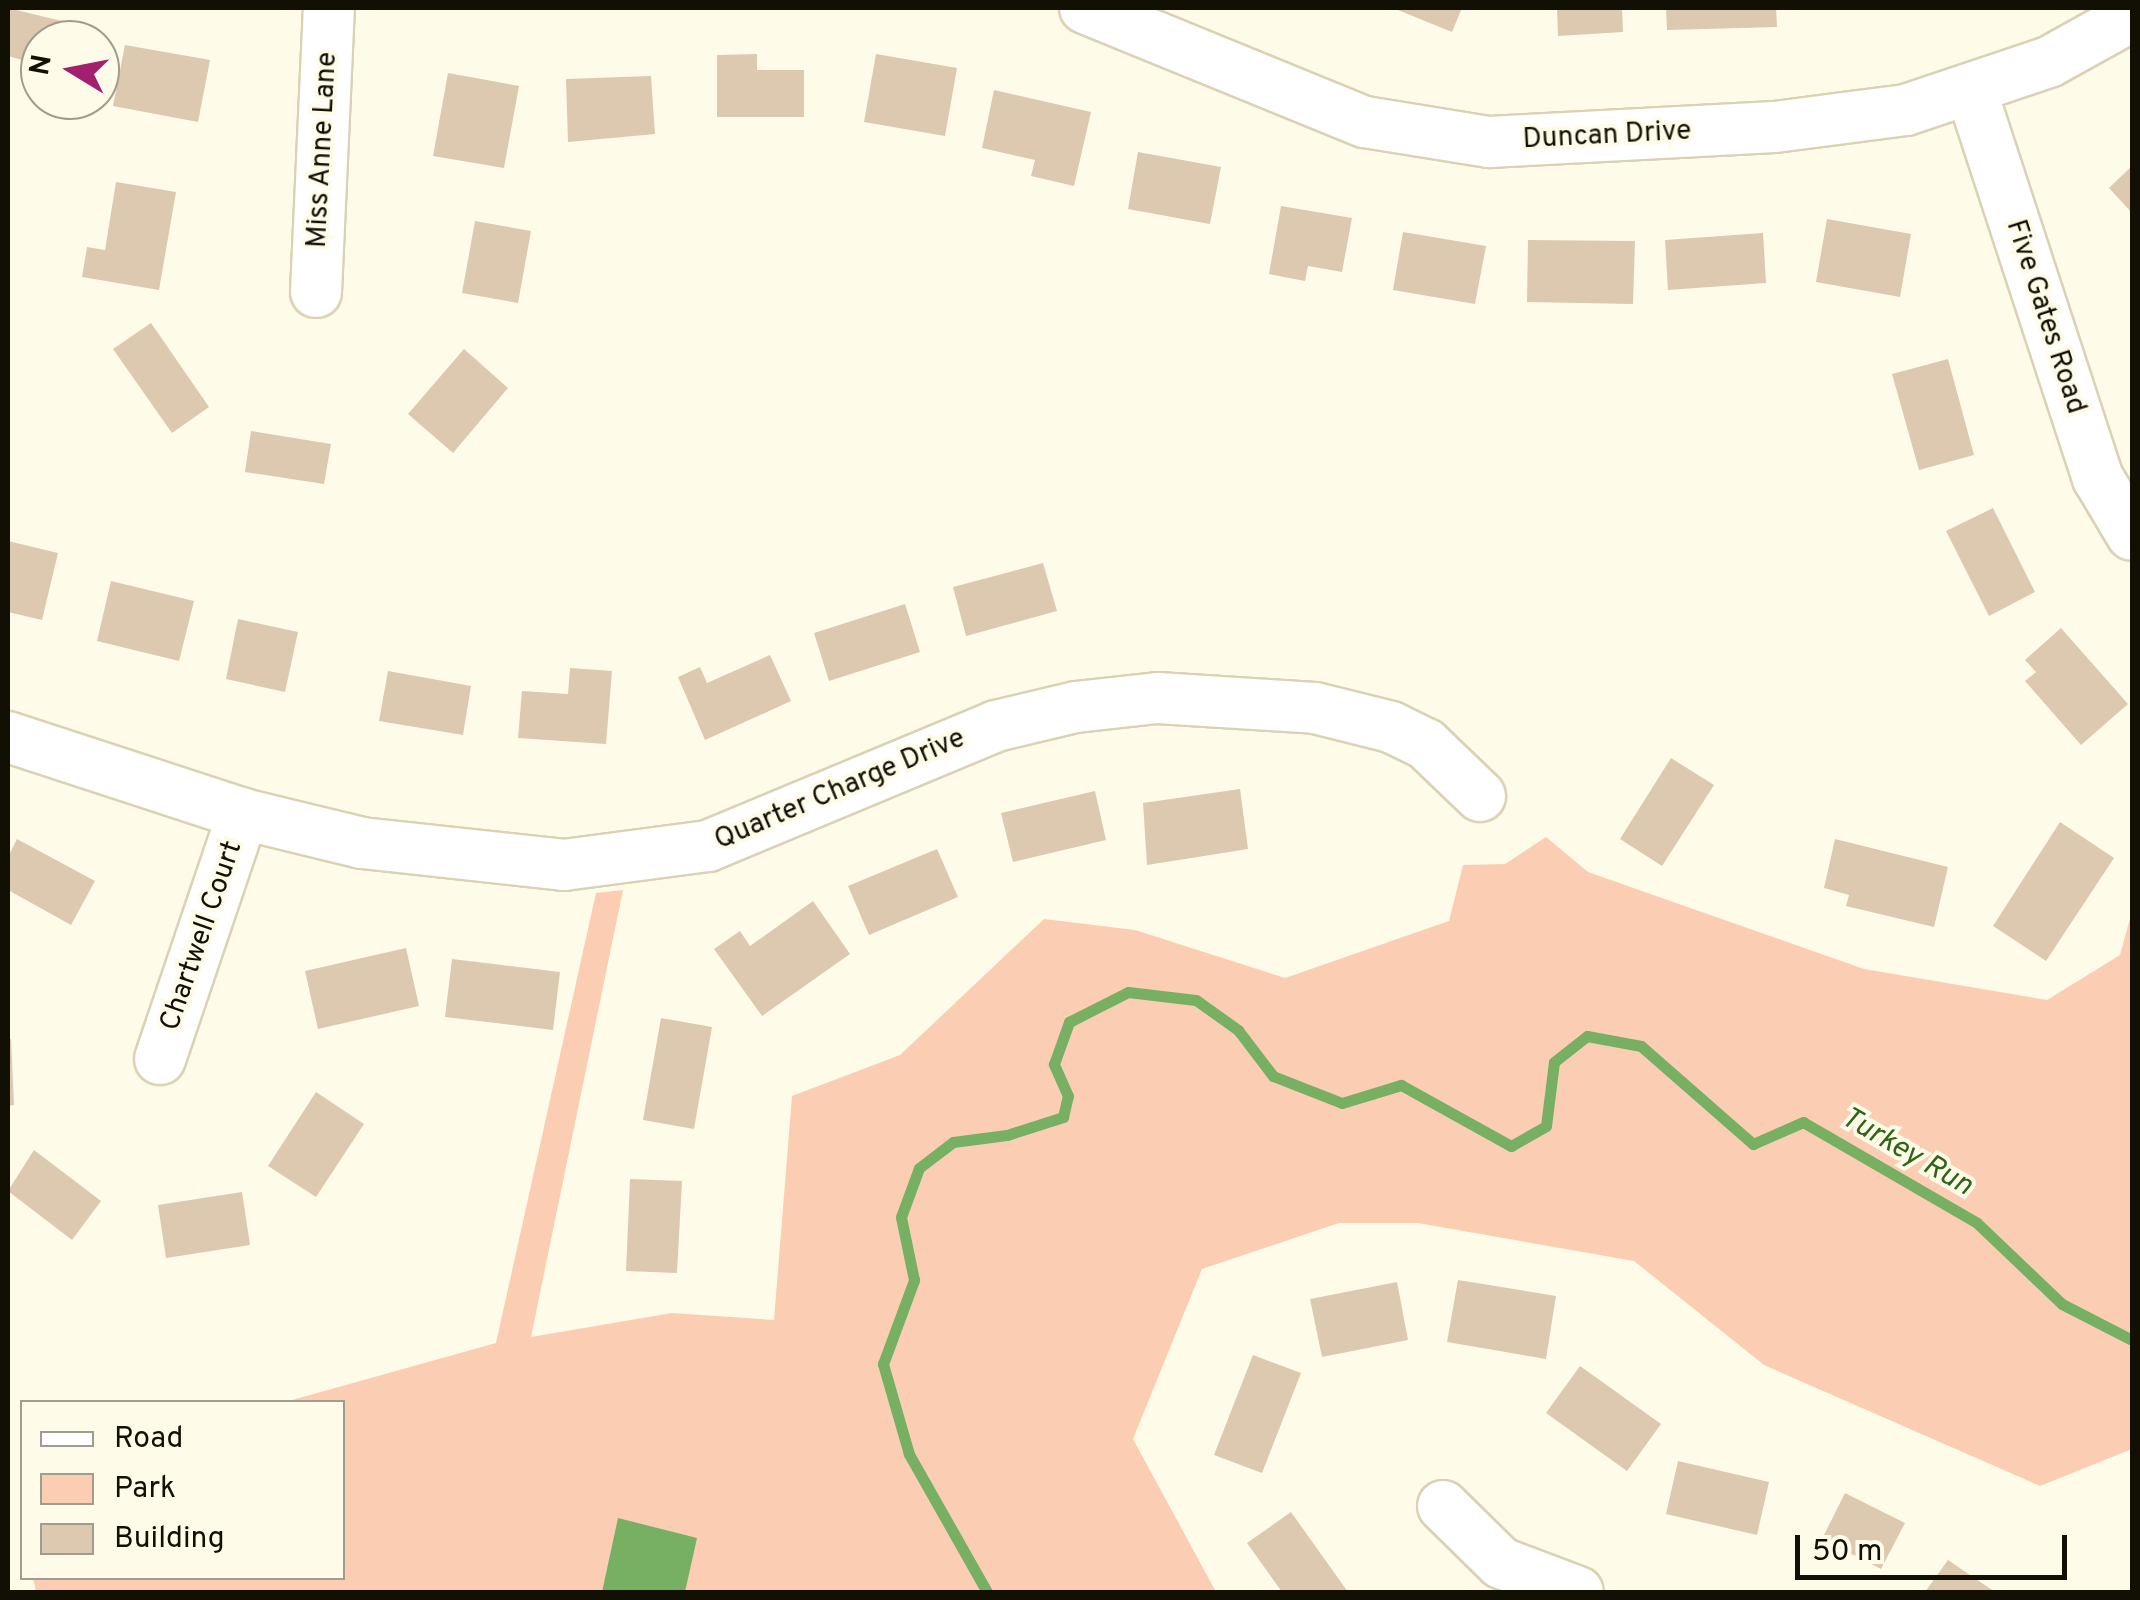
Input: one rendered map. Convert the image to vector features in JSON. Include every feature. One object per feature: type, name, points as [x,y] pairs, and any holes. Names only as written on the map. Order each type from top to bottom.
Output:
[{"type":"street","name":"Miss Anne Lane","points":[[316,292],[330,8]]},
{"type":"street","name":"Duncan Drive","points":[[1084,8],[1324,107],[1424,136],[1489,142],[1775,127],[1906,110],[1972,93],[2048,62],[2132,16]]},
{"type":"street","name":"Five Gates Road","points":[[1972,93],[2098,478],[2132,535]]},
{"type":"street","name":"Quarter Charge Drive","points":[[8,737],[243,814],[453,858],[564,865],[636,860],[708,846],[996,726],[1076,706],[1158,698],[1315,708],[1391,728],[1426,744],[1480,796]]},
{"type":"street","name":"Chartwell Court","points":[[160,1059],[243,814]]},
{"type":"street","points":[[1443,1506],[1501,1564],[1578,1592]]},
{"type":"green space","points":[[1546,837],[1588,872],[1864,969],[2047,1000],[2120,955],[2132,911],[2132,1449],[2040,1486],[1764,1365],[1634,1261],[1418,1223],[1339,1223],[1202,1269],[1133,1439],[1216,1592],[36,1592],[33,1580],[345,1580],[345,1400],[292,1400],[496,1343],[596,893],[623,890],[531,1337],[672,1313],[774,1320],[792,1096],[900,1055],[1044,919],[1135,930],[1285,978],[1449,921],[1463,865],[1505,864]]},
{"type":"shaded area","points":[[618,1518],[697,1538],[685,1592],[602,1592]]},
{"type":"building","points":[[8,8],[58,20],[20,20],[20,59],[8,56]]},
{"type":"building","points":[[1393,8],[1462,8],[1452,32]]},
{"type":"building","points":[[1557,8],[1622,8],[1623,32],[1558,36]]},
{"type":"building","points":[[1666,8],[1776,8],[1777,27],[1667,30]]},
{"type":"building","points":[[125,45],[210,60],[198,122],[120,107]]},
{"type":"building","points":[[757,54],[757,70],[804,70],[804,117],[717,117],[717,55]]},
{"type":"building","points":[[876,54],[957,68],[945,136],[864,122]]},
{"type":"building","points":[[448,73],[519,86],[504,168],[433,156]]},
{"type":"building","points":[[651,76],[655,134],[568,142],[566,79]]},
{"type":"building","points":[[994,90],[1091,112],[1074,186],[1031,176],[1035,160],[982,148]]},
{"type":"building","points":[[1138,152],[1221,167],[1210,224],[1128,209]]},
{"type":"building","points":[[2132,166],[2132,213],[2109,188]]},
{"type":"building","points":[[116,182],[176,192],[159,290],[82,277],[87,247],[105,250]]},
{"type":"building","points":[[1281,206],[1352,218],[1342,272],[1308,266],[1305,281],[1269,274]]},
{"type":"building","points":[[1827,219],[1911,234],[1900,297],[1816,282]]},
{"type":"building","points":[[475,221],[531,231],[518,303],[462,293]]},
{"type":"building","points":[[1403,232],[1486,246],[1475,304],[1393,290]]},
{"type":"building","points":[[1763,233],[1766,283],[1668,290],[1665,240]]},
{"type":"building","points":[[1528,240],[1635,241],[1633,304],[1527,302]]},
{"type":"building","points":[[151,323],[209,407],[172,433],[113,349]]},
{"type":"building","points":[[464,349],[508,388],[453,453],[408,414]]},
{"type":"building","points":[[1948,359],[1974,455],[1919,470],[1892,374]]},
{"type":"building","points":[[251,431],[331,444],[324,484],[245,472]]},
{"type":"building","points":[[1993,508],[2035,592],[1989,616],[1946,531]]},
{"type":"building","points":[[8,541],[58,553],[42,620],[8,612]]},
{"type":"building","points":[[1043,563],[1057,611],[966,636],[953,587]]},
{"type":"building","points":[[111,581],[194,601],[179,661],[97,641]]},
{"type":"building","points":[[905,604],[920,652],[829,681],[814,633]]},
{"type":"building","points":[[238,619],[298,632],[285,692],[226,679]]},
{"type":"building","points":[[2061,628],[2128,704],[2081,745],[2025,681],[2036,672],[2025,660]]},
{"type":"building","points":[[770,655],[791,701],[705,740],[678,677],[700,667],[707,683]]},
{"type":"building","points":[[570,668],[612,671],[606,744],[518,738],[522,691],[568,694]]},
{"type":"building","points":[[388,671],[471,686],[463,735],[379,721]]},
{"type":"building","points":[[1671,758],[1714,785],[1662,866],[1620,839]]},
{"type":"building","points":[[1240,789],[1248,849],[1147,865],[1143,803]]},
{"type":"building","points":[[1095,791],[1106,840],[1013,862],[1001,813]]},
{"type":"building","points":[[2060,822],[2114,858],[2046,961],[1993,926]]},
{"type":"building","points":[[17,839],[95,881],[71,925],[8,890],[8,857]]},
{"type":"building","points":[[1835,839],[1948,867],[1934,927],[1846,906],[1849,895],[1824,888]]},
{"type":"building","points":[[937,849],[958,897],[869,935],[848,886]]},
{"type":"building","points":[[813,901],[850,954],[762,1016],[714,949],[740,931],[750,946]]},
{"type":"building","points":[[406,948],[419,1006],[318,1029],[305,971]]},
{"type":"building","points":[[452,959],[560,972],[553,1030],[445,1017]]},
{"type":"building","points":[[661,1018],[712,1027],[694,1129],[643,1120]]},
{"type":"building","points":[[8,1039],[14,1105],[8,1106]]},
{"type":"building","points":[[316,1092],[364,1124],[316,1197],[268,1166]]},
{"type":"building","points":[[34,1150],[101,1201],[72,1240],[8,1191]]},
{"type":"building","points":[[630,1179],[682,1181],[677,1273],[626,1271]]},
{"type":"building","points":[[242,1192],[250,1245],[166,1258],[158,1205]]},
{"type":"building","points":[[1458,1280],[1556,1296],[1546,1359],[1447,1342]]},
{"type":"building","points":[[1397,1282],[1408,1340],[1322,1357],[1310,1299]]},
{"type":"building","points":[[1253,1355],[1301,1373],[1262,1473],[1214,1455]]},
{"type":"building","points":[[1580,1366],[1661,1424],[1627,1471],[1546,1413]]},
{"type":"building","points":[[1678,1461],[1769,1482],[1757,1535],[1666,1514]]},
{"type":"building","points":[[1845,1493],[1905,1523],[1881,1569],[1822,1539]]},
{"type":"building","points":[[1291,1512],[1348,1592],[1282,1592],[1247,1543]]},
{"type":"building","points":[[1948,1560],[1995,1592],[1925,1592]]},
{"type":"waterway","name":"Turkey Run","points":[[987,1592],[909,1454],[883,1364],[914,1280],[901,1217],[919,1168],[953,1142],[1007,1135],[1063,1117],[1068,1096],[1054,1064],[1069,1022],[1128,992],[1196,1000],[1238,1030],[1273,1076],[1342,1103],[1401,1085],[1511,1146],[1546,1126],[1554,1062],[1587,1036],[1641,1046],[1753,1144],[1803,1122],[1977,1223],[2062,1304],[2132,1340]]}]
